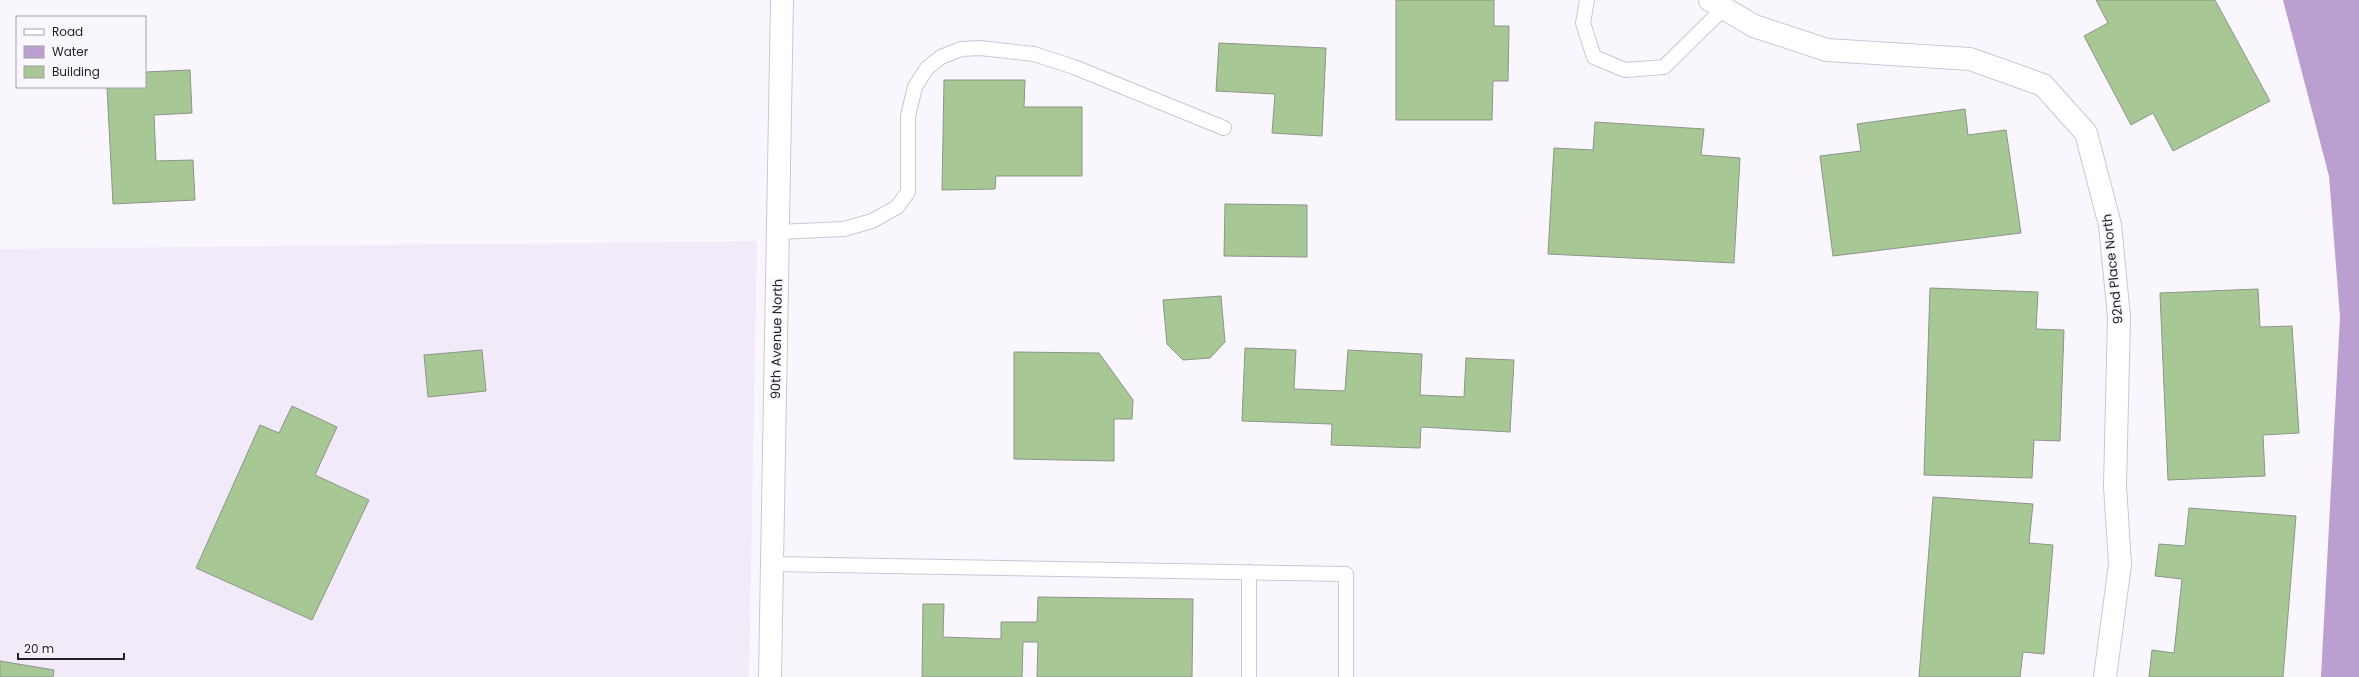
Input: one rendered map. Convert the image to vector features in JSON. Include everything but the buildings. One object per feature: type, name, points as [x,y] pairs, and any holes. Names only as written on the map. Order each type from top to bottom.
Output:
[{"type":"street","name":"90th Avenue North","points":[[770,677],[782,0]]},
{"type":"street","name":"92nd Place North","points":[[1716,4],[1754,26],[1827,50],[1970,59],[2043,85],[2086,133],[2110,225],[2119,317],[2115,486],[2120,564],[2105,677]]},
{"type":"lane","points":[[1587,0],[1584,23],[1594,56],[1624,70],[1664,67],[1716,4]]},
{"type":"lane","points":[[778,232],[844,229],[872,221],[897,207],[908,192],[908,116],[915,87],[927,68],[941,57],[961,49],[1000,49],[1034,54],[1074,67],[1224,128]]},
{"type":"lane","points":[[772,564],[1346,574],[1346,677]]},
{"type":"lane","points":[[1250,572],[1250,677]]},
{"type":"shaded area","points":[[757,241],[749,677],[0,677],[0,249]]},
{"type":"water","points":[[2283,0],[2359,0],[2359,677],[2321,677],[2340,317],[2329,176]]}]
